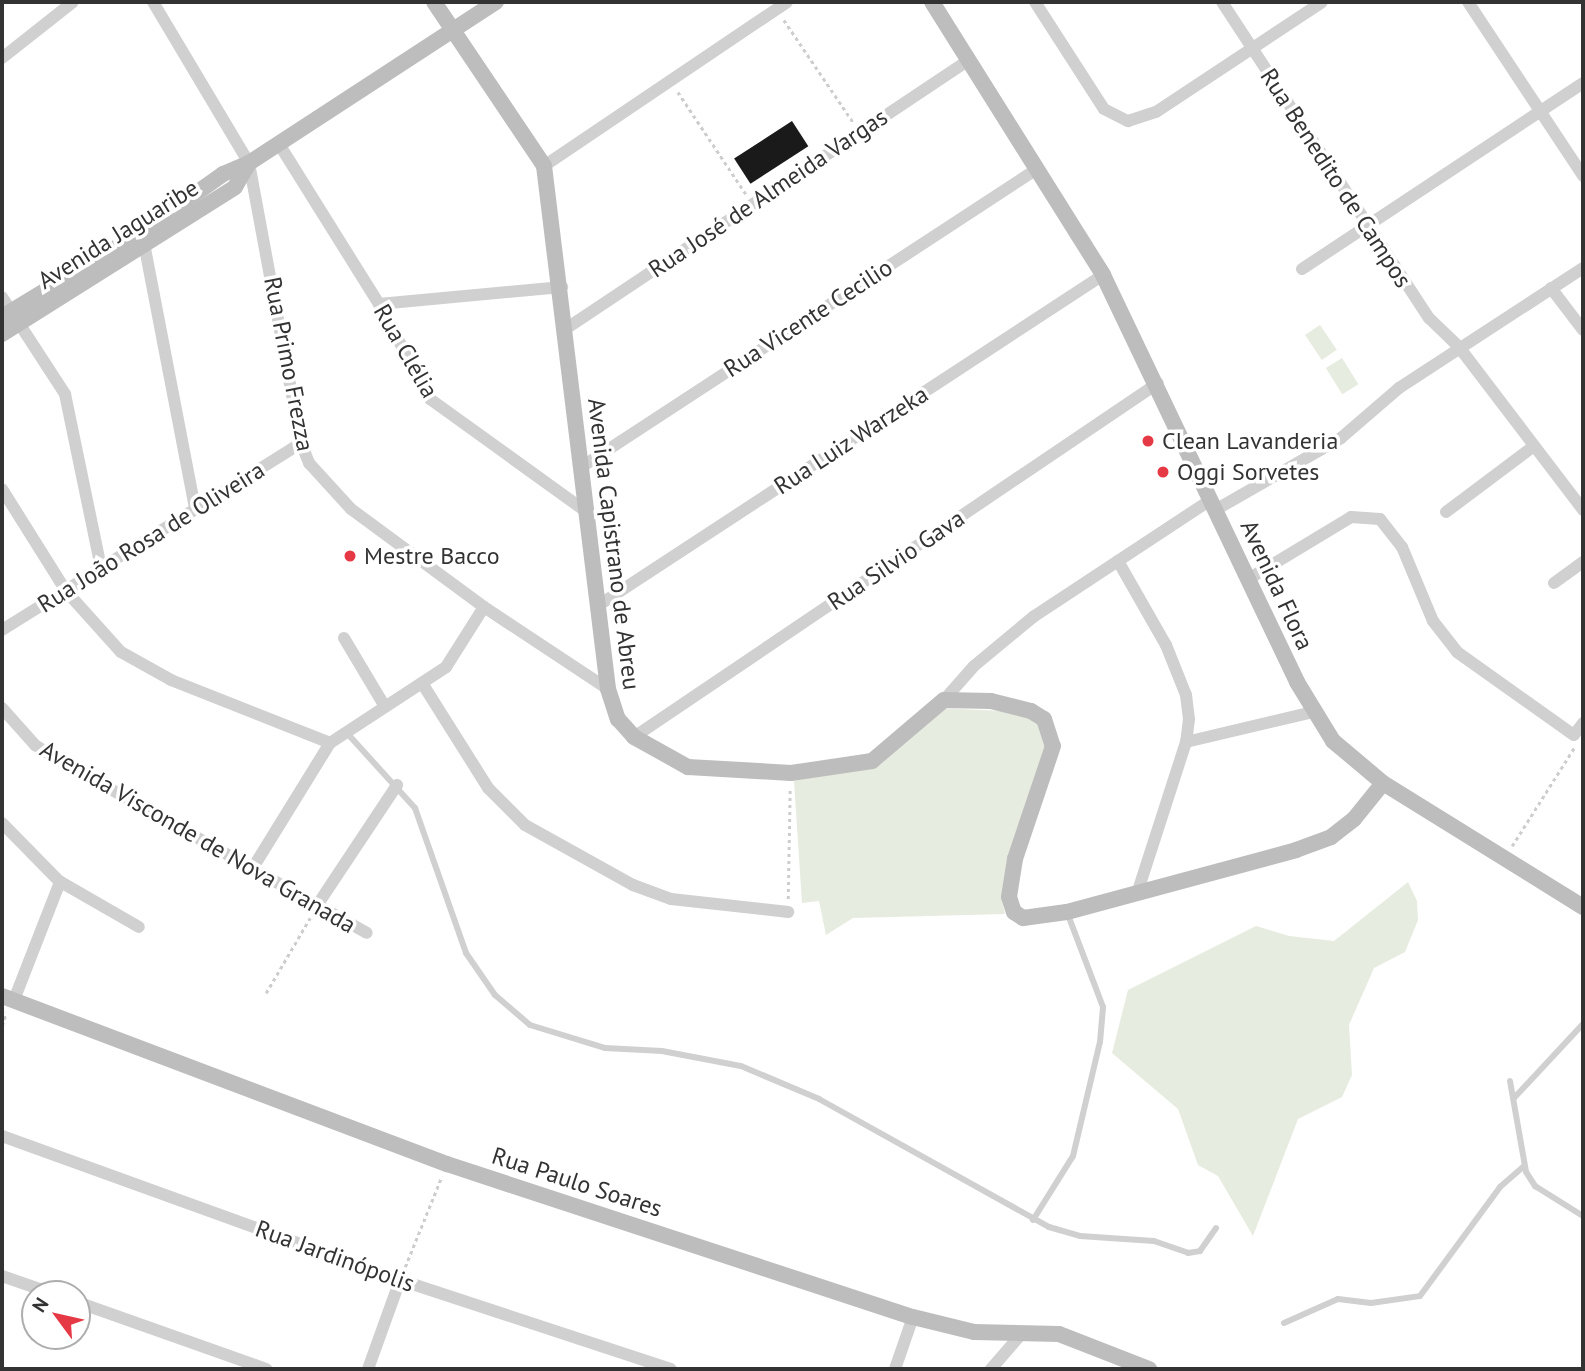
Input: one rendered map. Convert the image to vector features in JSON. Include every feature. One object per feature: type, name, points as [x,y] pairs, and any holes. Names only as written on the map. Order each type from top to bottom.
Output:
[{"type":"street","points":[[2,58],[73,2]]},
{"type":"street","name":"Rua Primo Frezza","points":[[153,2],[249,163],[301,443],[316,473],[340,500],[484,607],[608,689]]},
{"type":"street","name":"Avenida Capistrano de Abreu","points":[[434,2],[544,166],[567,328],[584,510],[599,605],[608,689],[618,719],[634,737],[688,767],[791,773],[872,761],[944,700]]},
{"type":"street","name":"Avenida Jaguaribe","points":[[2,334],[11,317],[235,187],[249,163],[496,2]]},
{"type":"street","name":"Avenida Flora","points":[[932,2],[1103,275],[1158,383],[1313,712],[1333,741],[1383,783],[1583,907]]},
{"type":"street","points":[[1035,2],[1104,109],[1118,119],[1136,120],[1156,112],[1322,2]]},
{"type":"street","name":"Rua Benedito de Campos","points":[[1222,2],[1365,226],[1429,318],[1459,347],[1583,510]]},
{"type":"street","points":[[1468,2],[1583,176]]},
{"type":"street","points":[[544,166],[782,5]]},
{"type":"street","name":"Rua José de Almeida Vargas","points":[[567,328],[969,60]]},
{"type":"street","points":[[1302,269],[1583,83]]},
{"type":"street","name":"Rua Clélia","points":[[279,144],[379,304],[430,399],[584,510]]},
{"type":"street","name":"Rua Vicente Cecilio","points":[[580,467],[1037,169]]},
{"type":"street","points":[[143,239],[195,509]]},
{"type":"street","points":[[944,700],[974,666],[1033,618],[1118,561],[1214,504],[1341,439],[1393,393],[1459,347],[1583,268]]},
{"type":"street","name":"Rua Luiz Warzeka","points":[[599,605],[1103,275]]},
{"type":"street","points":[[379,304],[562,288]]},
{"type":"street","points":[[1551,288],[1583,331]]},
{"type":"street","points":[[2,297],[11,317],[68,403],[101,568]]},
{"type":"street","name":"Rua Silvio Gava","points":[[634,737],[1158,383]]},
{"type":"street","name":"Rua João Rosa de Oliveira","points":[[2,630],[301,443]]},
{"type":"street","points":[[1446,512],[1534,446]]},
{"type":"street","points":[[2,489],[66,591],[113,645],[171,680],[330,743]]},
{"type":"street","points":[[1250,578],[1351,517],[1380,519],[1402,547],[1433,621],[1457,652],[1574,735],[1583,723]]},
{"type":"street","points":[[1118,561],[1178,672],[1189,719],[1186,742],[1137,894]]},
{"type":"street","points":[[1554,583],[1583,562]]},
{"type":"street","points":[[254,866],[330,743],[450,663],[484,607]]},
{"type":"street","points":[[344,638],[384,705]]},
{"type":"street","points":[[422,682],[488,788],[525,825],[605,871],[671,900],[788,912]]},
{"type":"street","points":[[944,700],[991,702],[1031,711],[1050,729],[1053,746],[1048,770],[1015,859],[1009,897],[1014,912],[1023,918],[1067,912],[1137,894],[1331,837],[1354,819],[1383,783]]},
{"type":"street","name":"Avenida Visconde de Nova Granada","points":[[2,708],[29,739],[57,759],[254,866],[367,933]]},
{"type":"street","points":[[1186,742],[1313,712]]},
{"type":"street","points":[[318,904],[397,785]]},
{"type":"street","points":[[2,823],[60,882],[139,927]]},
{"type":"street","points":[[8,998],[60,882]]},
{"type":"street","name":"Rua Paulo Soares","points":[[8,998],[447,1164],[913,1317],[974,1332],[1059,1334],[1149,1369]]},
{"type":"street","name":"Rua Jardinópolis","points":[[2,1136],[400,1280],[671,1369]]},
{"type":"street","points":[[2,1276],[21,1283]]},
{"type":"street","points":[[368,1369],[400,1280]]},
{"type":"street","points":[[91,1307],[266,1369]]},
{"type":"street","points":[[895,1369],[913,1317]]},
{"type":"street","points":[[990,1369],[1023,1332]]},
{"type":"lane","points":[[345,731],[397,785],[422,823],[466,953],[477,973],[516,1016],[550,1034],[606,1048],[662,1051],[741,1066],[819,1099],[1033,1220],[1080,1236],[1154,1241],[1188,1253],[1200,1251],[1216,1228]]},
{"type":"lane","points":[[1033,1220],[1073,1156],[1100,1042],[1104,1007],[1067,912]]},
{"type":"lane","points":[[1514,1098],[1583,1024]]},
{"type":"lane","points":[[1510,1082],[1524,1166],[1535,1186],[1583,1216]]},
{"type":"lane","points":[[1284,1323],[1338,1299],[1371,1303],[1420,1297],[1500,1187],[1524,1166]]},
{"type":"path","points":[[782,5],[860,132]]},
{"type":"path","points":[[670,81],[752,203]]},
{"type":"path","points":[[1505,857],[1574,751],[1574,735]]},
{"type":"path","points":[[788,912],[791,773]]},
{"type":"path","points":[[266,993],[318,904]]},
{"type":"path","points":[[400,1280],[447,1164]]},
{"type":"shaded area","points":[[1320,325],[1337,350],[1322,360],[1305,335]]},
{"type":"shaded area","points":[[1342,358],[1358,384],[1342,394],[1326,368]]},
{"type":"shaded area","points":[[940,708],[1022,712],[1040,724],[1049,743],[1001,897],[1005,914],[853,918],[826,935],[819,901],[802,903],[794,781],[883,762]]},
{"type":"shaded area","points":[[1408,882],[1417,901],[1418,920],[1405,952],[1374,968],[1349,1025],[1352,1075],[1342,1097],[1298,1119],[1253,1236],[1218,1176],[1198,1165],[1178,1109],[1112,1053],[1128,990],[1256,926],[1289,936],[1334,941]]},
{"type":"building","points":[[792,121],[808,146],[750,184],[734,159]]},
{"type":"place","name":"Clean Lavanderia","points":[[1148,441]]},
{"type":"place","name":"Oggi Sorvetes","points":[[1163,472]]},
{"type":"place","name":"Mestre Bacco","points":[[350,556]]}]
